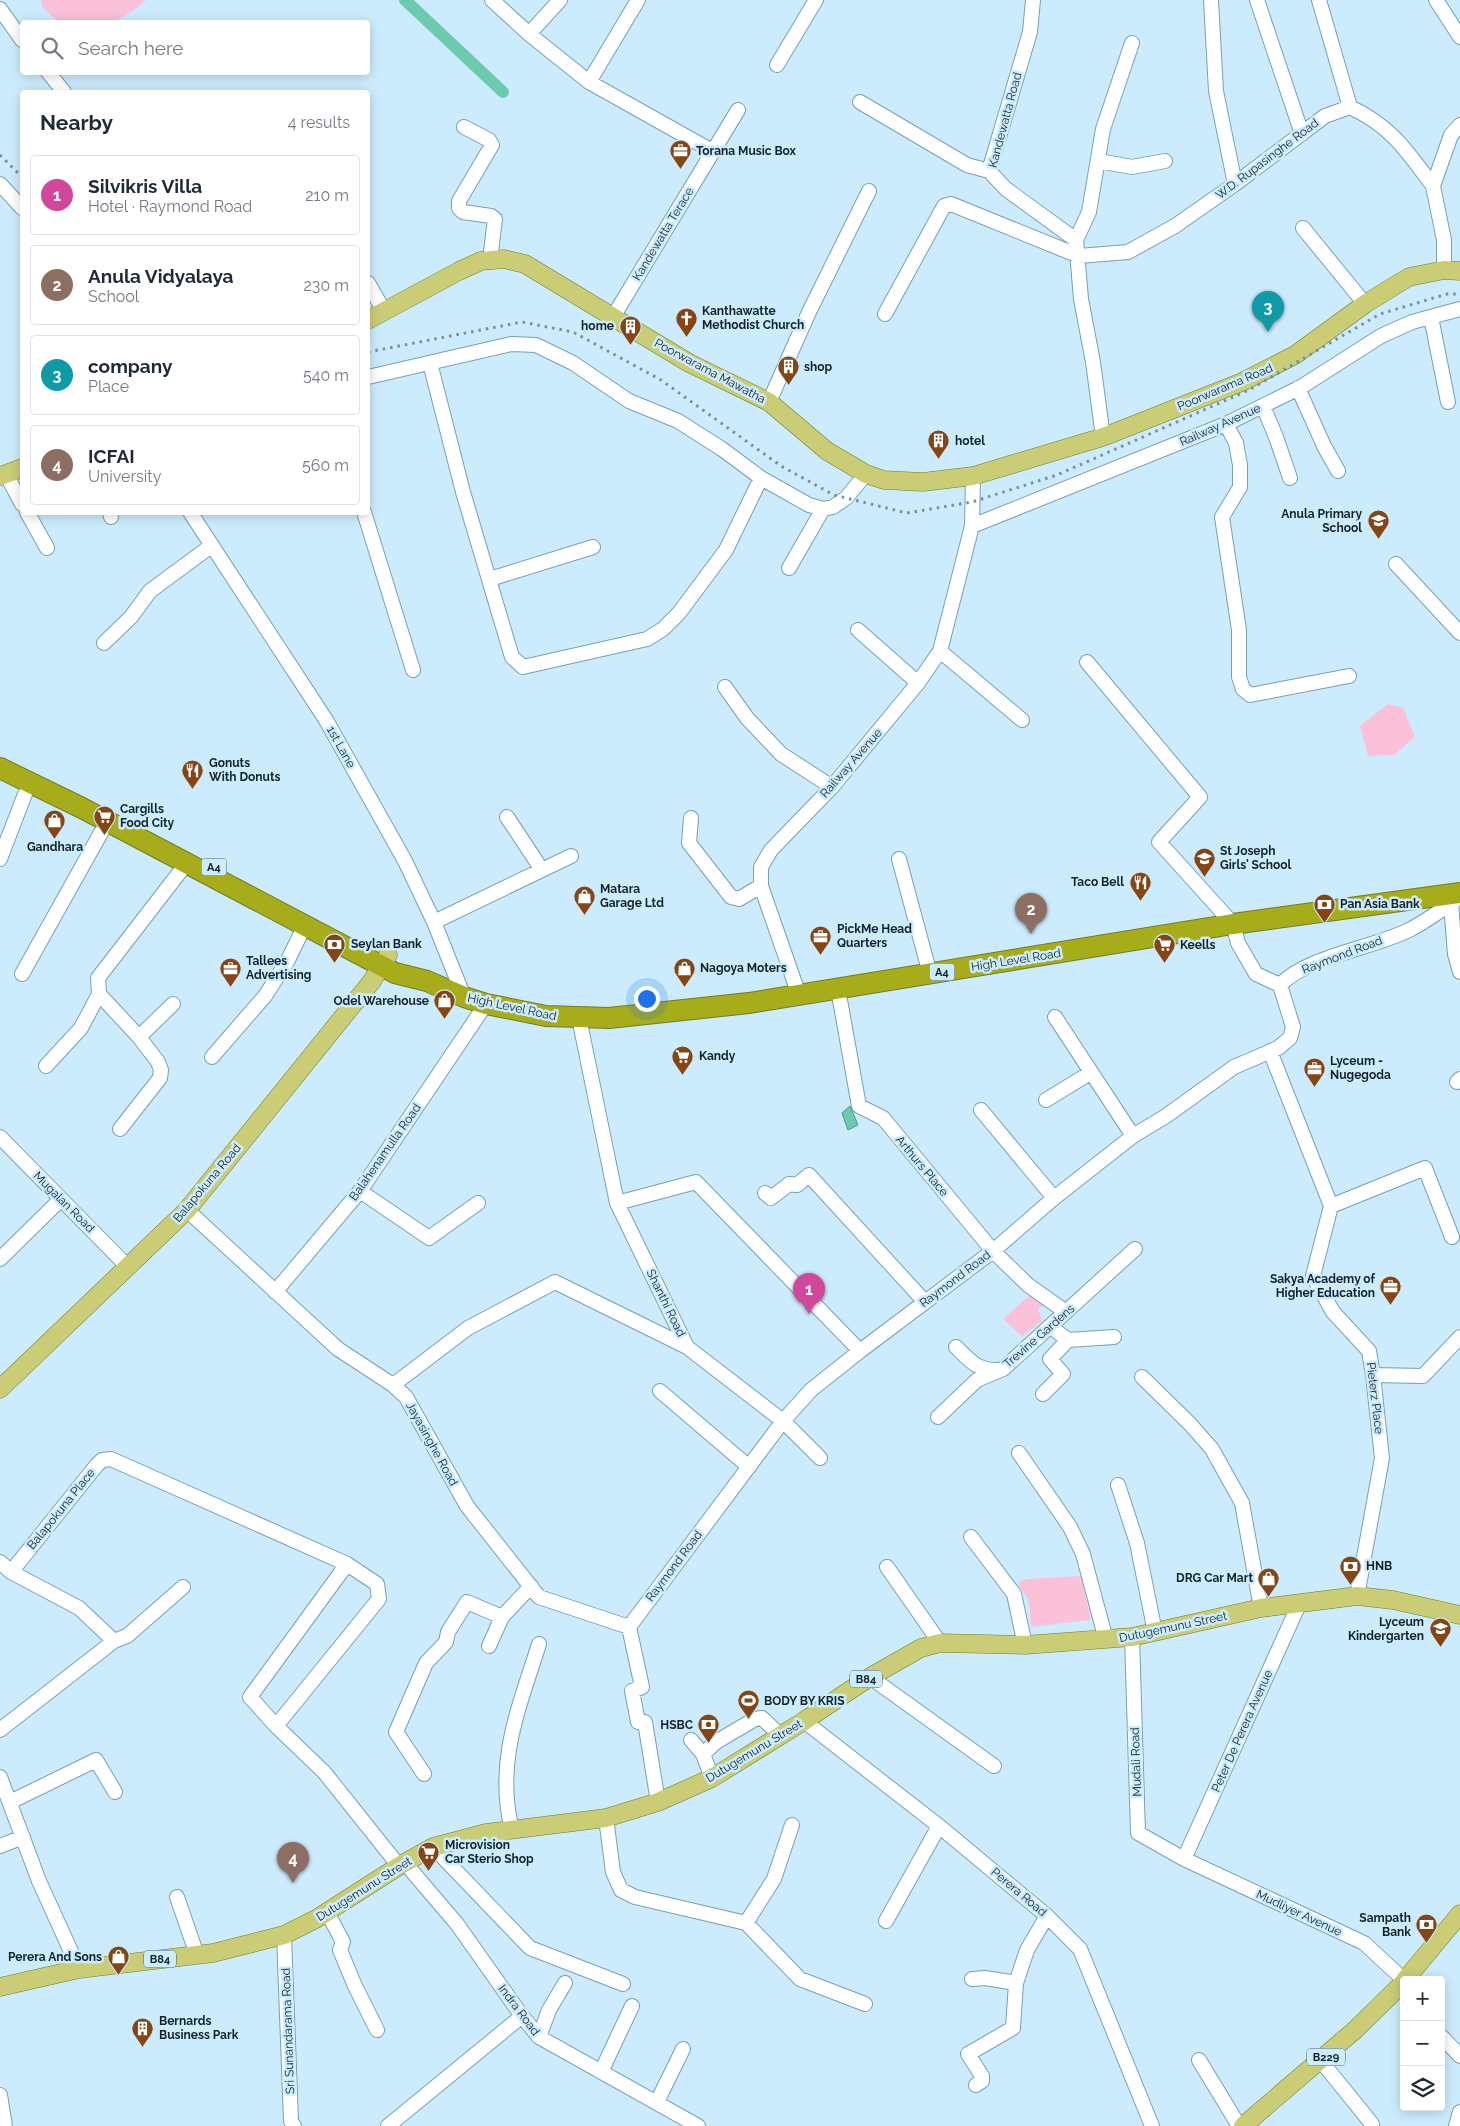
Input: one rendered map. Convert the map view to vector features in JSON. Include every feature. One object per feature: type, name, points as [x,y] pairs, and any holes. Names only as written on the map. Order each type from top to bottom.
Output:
[{"type":"highway","name":"High Level Road","points":[[3,765],[34,770],[267,894],[385,960],[395,973],[427,981],[486,1004],[546,1016],[609,1018],[838,990],[1233,924],[1457,898]]},
{"type":"highway","name":"High Level Road","points":[[3,765],[48,792],[305,925],[385,960]]},
{"type":"main road","name":"Poorwarama Mawatha","points":[[370,319],[481,261],[504,259],[525,264],[689,363],[768,402],[827,451],[866,474],[884,480],[923,482],[973,476]]},
{"type":"main road","name":"Poorwarama Road","points":[[973,476],[1104,437],[1242,382],[1295,355],[1365,304],[1409,277],[1452,271]]},
{"type":"main road","points":[[3,475],[20,469]]},
{"type":"main road","name":"Balapokuna Road","points":[[2,1385],[187,1210],[372,981],[385,960]]},
{"type":"main road","name":"Dutugemunu Street","points":[[0,1987],[79,1969],[196,1955],[284,1935],[294,1932],[402,1864],[433,1847],[486,1834],[606,1818],[658,1802],[712,1778],[870,1677],[921,1648],[940,1643],[1025,1644],[1106,1640],[1132,1637],[1261,1608],[1357,1596],[1393,1600],[1460,1615]]},
{"type":"main road","name":"B229","points":[[1411,1976],[1460,1914]]},
{"type":"main road","name":"B229","points":[[1243,2126],[1321,2061],[1400,1989]]},
{"type":"street","points":[[492,0],[529,34],[589,82],[712,151]]},
{"type":"street","points":[[529,34],[560,0]]},
{"type":"street","points":[[589,82],[638,0]]},
{"type":"street","points":[[777,65],[816,0]]},
{"type":"street","name":"Kandewatta Road","points":[[1033,0],[1030,32],[989,171],[1006,189],[1076,240]]},
{"type":"street","points":[[1211,0],[1216,90],[1235,184]]},
{"type":"street","points":[[1257,0],[1302,134]]},
{"type":"street","points":[[1319,0],[1350,107],[1370,116],[1399,141],[1433,186],[1452,271]]},
{"type":"street","points":[[1436,0],[1460,37]]},
{"type":"street","points":[[0,8],[20,37]]},
{"type":"street","points":[[1104,437],[1081,299],[1079,256],[1076,240],[1089,212],[1103,129],[1132,43]]},
{"type":"street","points":[[50,75],[62,90]]},
{"type":"street","points":[[860,102],[968,165],[989,171]]},
{"type":"street","name":"W.D. Rupasinghe Road","points":[[1079,256],[1128,252],[1175,226],[1326,116],[1350,107]]},
{"type":"street","name":"Kandewatta Terace","points":[[613,317],[738,110]]},
{"type":"street","points":[[1433,186],[1451,136],[1460,125]]},
{"type":"street","points":[[464,127],[489,140],[492,145],[491,150],[459,201],[459,208],[463,212],[491,216],[495,219],[496,224],[490,260]]},
{"type":"street","points":[[1099,161],[1132,167],[1165,161]]},
{"type":"street","points":[[0,184],[20,206]]},
{"type":"street","points":[[768,402],[809,312],[869,192]]},
{"type":"street","points":[[885,314],[944,206],[951,204],[1079,256]]},
{"type":"street","points":[[1303,228],[1365,304]]},
{"type":"street","points":[[370,286],[384,311]]},
{"type":"street","name":"Railway Avenue","points":[[972,526],[1226,424],[1298,388],[1381,336],[1412,322],[1460,310]]},
{"type":"street","points":[[1431,317],[1448,402]]},
{"type":"street","points":[[370,377],[511,344],[536,345],[573,363],[629,401],[678,421],[722,449],[761,478],[809,506],[823,509],[833,506],[846,498],[866,474]]},
{"type":"street","points":[[430,362],[463,492],[512,657],[523,667],[647,640],[662,629],[678,613],[726,550],[761,478]]},
{"type":"street","points":[[1298,388],[1324,446],[1338,470]]},
{"type":"street","points":[[1263,406],[1276,436],[1290,478]]},
{"type":"street","points":[[1226,424],[1236,443],[1240,465],[1240,487],[1222,516],[1239,630],[1239,677],[1243,689],[1250,695],[1349,676]]},
{"type":"street","points":[[3,475],[20,501]]},
{"type":"street","name":"Railway Avenue","points":[[799,995],[761,886],[761,867],[771,850],[832,787],[918,683],[940,651],[972,526],[973,476]]},
{"type":"street","points":[[789,568],[823,509]]},
{"type":"street","points":[[29,515],[47,548]]},
{"type":"street","name":"1st Lane","points":[[192,515],[326,720],[405,861],[434,922],[464,997]]},
{"type":"street","points":[[365,515],[413,670]]},
{"type":"street","points":[[104,644],[131,617],[150,592],[211,546]]},
{"type":"street","points":[[490,579],[593,547]]},
{"type":"street","points":[[1396,564],[1460,633]]},
{"type":"street","points":[[858,630],[918,683]]},
{"type":"street","points":[[940,651],[1022,720]]},
{"type":"street","points":[[1087,662],[1200,797],[1159,842],[1233,924],[1238,943],[1256,974],[1280,985]]},
{"type":"street","points":[[725,687],[747,718],[781,754],[832,787]]},
{"type":"street","points":[[3,765],[17,787],[25,794],[36,797],[48,792]]},
{"type":"street","points":[[0,859],[25,794]]},
{"type":"street","points":[[507,817],[542,870]]},
{"type":"street","points":[[691,818],[689,843],[731,898],[739,899],[761,886]]},
{"type":"street","points":[[22,974],[107,822]]},
{"type":"street","points":[[434,922],[571,856]]},
{"type":"street","points":[[899,858],[930,974]]},
{"type":"street","points":[[46,1066],[81,1028],[99,994],[98,978],[186,864]]},
{"type":"street","points":[[1457,898],[1455,954],[1460,972]]},
{"type":"street","name":"Raymond Road","points":[[629,1627],[783,1421],[811,1390],[993,1251],[1054,1198],[1133,1136],[1166,1116],[1234,1067],[1278,1048],[1290,1038],[1293,1027],[1280,985],[1288,977],[1304,968],[1411,929],[1457,898]]},
{"type":"street","points":[[212,1057],[265,996],[287,962],[305,925]]},
{"type":"street","name":"Arthurs Place","points":[[838,990],[859,1106],[883,1118],[993,1251],[1028,1285],[1066,1312]]},
{"type":"street","points":[[99,994],[139,1037],[158,1062],[161,1070],[160,1078],[120,1129]]},
{"type":"street","points":[[139,1037],[173,1004]]},
{"type":"street","name":"Balahenamulla Road","points":[[275,1292],[360,1191],[486,1004]]},
{"type":"street","points":[[1055,1017],[1133,1136]]},
{"type":"street","name":"Shanthi Road","points":[[579,1018],[617,1203],[687,1347]]},
{"type":"street","points":[[1270,1051],[1331,1206],[1425,1168],[1452,1237]]},
{"type":"street","points":[[1046,1100],[1090,1073]]},
{"type":"street","points":[[981,1110],[1054,1198]]},
{"type":"street","name":"Mugalan Road","points":[[0,1137],[128,1267]]},
{"type":"street","points":[[765,1193],[771,1198],[788,1184],[797,1185],[809,1175],[925,1302]]},
{"type":"street","points":[[617,1203],[696,1182],[860,1351]]},
{"type":"street","points":[[360,1191],[429,1238],[478,1203]]},
{"type":"street","points":[[0,1259],[61,1199]]},
{"type":"street","name":"Pieterz Place","points":[[1331,1206],[1313,1276],[1333,1312],[1369,1351],[1382,1458],[1357,1596]]},
{"type":"street","name":"Jayasinghe Road","points":[[187,1210],[338,1349],[393,1385],[406,1397],[466,1506],[539,1597],[629,1627]]},
{"type":"street","name":"Trevine Gardens","points":[[938,1417],[977,1380],[1002,1370],[1135,1248]]},
{"type":"street","name":"Shanthi Road","points":[[393,1385],[468,1328],[555,1282],[687,1347]]},
{"type":"street","points":[[1051,1326],[1068,1340]]},
{"type":"street","points":[[1042,1394],[1063,1374],[1050,1359],[1068,1340],[1114,1337]]},
{"type":"street","points":[[1373,1375],[1423,1376],[1460,1337]]},
{"type":"street","points":[[687,1347],[783,1421],[820,1458]]},
{"type":"street","points":[[956,1347],[969,1360],[986,1370],[1002,1370]]},
{"type":"street","points":[[1142,1377],[1190,1424],[1212,1449],[1242,1503],[1261,1608]]},
{"type":"street","points":[[660,1391],[749,1467]]},
{"type":"street","points":[[1018,1452],[1070,1527],[1082,1554],[1106,1640]]},
{"type":"street","name":"Balapokuna Place","points":[[114,1641],[79,1608],[5,1567],[96,1466],[102,1460],[111,1459],[347,1564],[377,1584],[379,1599],[276,1726]]},
{"type":"street","points":[[1118,1485],[1137,1543],[1154,1632]]},
{"type":"street","points":[[971,1537],[1014,1594],[1025,1644]]},
{"type":"street","name":"Indra Road","points":[[347,1564],[250,1697],[276,1726],[324,1772],[402,1864],[457,1924],[539,2037],[698,2126]]},
{"type":"street","points":[[887,1567],[940,1643]]},
{"type":"street","points":[[489,1646],[502,1617],[531,1586]]},
{"type":"street","points":[[0,1730],[114,1641],[126,1636],[183,1587]]},
{"type":"street","points":[[424,1774],[396,1732],[426,1663],[446,1642],[448,1632],[467,1602],[502,1617]]},
{"type":"street","name":"Peter De Perera Avenue","points":[[1184,1859],[1300,1602]]},
{"type":"street","points":[[629,1627],[642,1687],[632,1691],[638,1722],[645,1722],[658,1802]]},
{"type":"street","name":"Mudali Road","points":[[1132,1637],[1138,1833],[1184,1859]]},
{"type":"street","points":[[512,1830],[507,1812],[506,1762],[510,1739],[539,1644]]},
{"type":"street","points":[[870,1677],[994,1766]]},
{"type":"street","points":[[703,1754],[716,1742],[755,1719],[762,1718],[779,1734]]},
{"type":"street","name":"Perera Road","points":[[804,1720],[939,1826],[1047,1916],[1080,1949],[1152,2126]]},
{"type":"street","points":[[691,1740],[703,1754],[712,1778]]},
{"type":"street","points":[[10,1802],[96,1760],[114,1792]]},
{"type":"street","points":[[0,1777],[39,1882],[79,1969]]},
{"type":"street","points":[[606,1818],[613,1872],[621,1890],[635,1897],[746,1924],[800,1980],[865,2004]]},
{"type":"street","points":[[746,1924],[774,1879],[792,1825]]},
{"type":"street","points":[[886,1921],[939,1826]]},
{"type":"street","points":[[0,1846],[23,1837]]},
{"type":"street","points":[[433,1847],[530,1948],[623,1984]]},
{"type":"street","name":"Mudliyer Avenue","points":[[1184,1859],[1364,1943],[1400,1983]]},
{"type":"street","points":[[177,1896],[196,1955]]},
{"type":"street","points":[[327,1912],[343,1942],[340,1950],[355,1986],[377,2030]]},
{"type":"street","points":[[976,2085],[982,2081],[982,2076],[968,2054],[1013,2028],[1016,1983],[1027,1950],[1047,1916]]},
{"type":"street","name":"Sri Sunandarama Road","points":[[284,1935],[292,2121],[294,2126]]},
{"type":"street","points":[[972,1979],[985,1978],[1016,1983]]},
{"type":"street","points":[[539,2037],[549,2010],[565,1982]]},
{"type":"street","points":[[601,2072],[632,2006]]},
{"type":"street","points":[[388,2126],[522,2016]]},
{"type":"street","points":[[1445,2040],[1460,2056]]},
{"type":"street","points":[[657,2102],[683,2049]]},
{"type":"street","points":[[1199,2060],[1239,2126]]},
{"type":"street","points":[[1321,2061],[1372,2124]]},
{"type":"street","points":[[0,2095],[5,2126]]},
{"type":"street","points":[[1456,2126],[1460,2112]]},
{"type":"shaded area","points":[[41,0],[146,0],[133,11],[117,20],[57,20],[43,8]]},
{"type":"shaded area","points":[[1388,704],[1403,708],[1415,737],[1394,755],[1368,756],[1360,726]]},
{"type":"shaded area","points":[[850,1106],[858,1125],[848,1130],[842,1113]]},
{"type":"shaded area","points":[[1030,1295],[1044,1306],[1038,1308],[1042,1321],[1022,1336],[1003,1319]]},
{"type":"shaded area","points":[[1081,1576],[1091,1620],[1031,1627],[1029,1605],[1026,1596],[1019,1587],[1019,1582],[1027,1579]]},
{"type":"waterway","points":[[405,0],[503,92]]},
{"type":"railway","points":[[0,155],[20,175]]},
{"type":"railway","points":[[370,352],[522,322],[573,332],[661,380],[781,466],[834,495],[907,513],[972,502],[1057,475],[1249,390],[1380,314],[1447,294],[1460,294]]},
{"type":"place","name":"Torana Music Box","points":[[680,170]]},
{"type":"place","name":"company","points":[[1268,332]]},
{"type":"place","name":"Kanthawatte Methodist Church","points":[[686,337]]},
{"type":"place","name":"home","points":[[630,345]]},
{"type":"place","name":"shop","points":[[788,386]]},
{"type":"place","name":"hotel","points":[[939,460]]},
{"type":"place","name":"Anula Primary School","points":[[1378,540]]},
{"type":"place","name":"Gonuts With Donuts","points":[[193,789]]},
{"type":"place","name":"Cargills Food City","points":[[104,835]]},
{"type":"place","name":"Gandhara","points":[[55,839]]},
{"type":"place","name":"St Joseph Girls' School","points":[[1204,877]]},
{"type":"place","name":"Taco Bell","points":[[1140,901]]},
{"type":"place","name":"Matara Garage Ltd","points":[[584,915]]},
{"type":"place","name":"Pan Asia Bank","points":[[1324,923]]},
{"type":"place","name":"Anula Vidyalaya","points":[[1031,934]]},
{"type":"place","name":"PickMe Head Quarters","points":[[821,955]]},
{"type":"place","name":"Seylan Bank","points":[[335,963]]},
{"type":"place","name":"Keells","points":[[1164,964]]},
{"type":"place","name":"Tallees Advertising","points":[[230,987]]},
{"type":"place","name":"Nagoya Moters","points":[[684,987]]},
{"type":"place","name":"Odel Warehouse","points":[[445,1020]]},
{"type":"place","name":"Kandy","points":[[683,1075]]},
{"type":"place","name":"Lyceum - Nugegoda","points":[[1314,1087]]},
{"type":"place","name":"Sakya Academy of Higher Education","points":[[1391,1305]]},
{"type":"place","name":"Silvikris Villa","points":[[809,1314]]},
{"type":"place","name":"HNB","points":[[1350,1585]]},
{"type":"place","name":"DRG Car Mart","points":[[1269,1597]]},
{"type":"place","name":"Lyceum Kindergarten","points":[[1440,1648]]},
{"type":"place","name":"BODY BY KRIS","points":[[748,1720]]},
{"type":"place","name":"HSBC","points":[[709,1744]]},
{"type":"place","name":"Microvision Car Sterio Shop","points":[[429,1871]]},
{"type":"place","name":"ICFAI","points":[[293,1883]]},
{"type":"place","name":"Sampath Bank","points":[[1427,1944]]},
{"type":"place","name":"Perera And Sons","points":[[118,1976]]},
{"type":"place","name":"Bernards Business Park","points":[[143,2047]]}]
